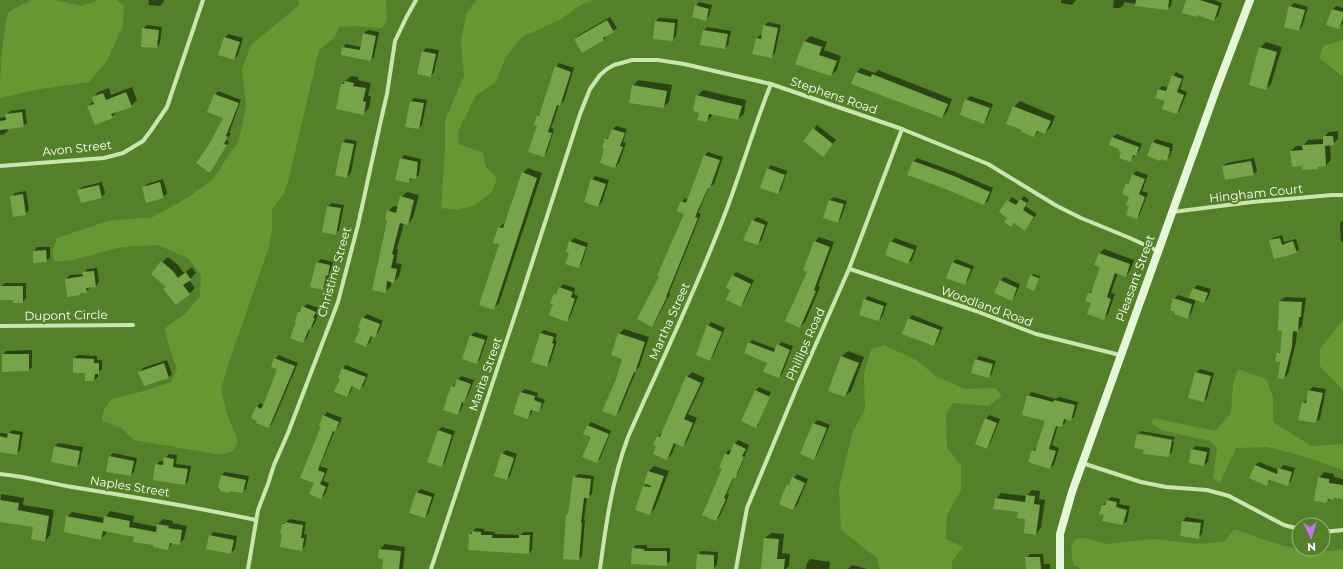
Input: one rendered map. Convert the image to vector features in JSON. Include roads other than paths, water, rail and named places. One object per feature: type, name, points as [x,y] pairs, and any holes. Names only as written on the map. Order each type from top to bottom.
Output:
[{"type":"street","name":"Avon Street","points":[[0,166],[104,158],[123,153],[143,141],[167,107],[203,0]]},
{"type":"street","name":"Christine Street","points":[[248,569],[258,510],[274,465],[288,433],[338,302],[358,225],[387,94],[395,41],[416,0]]},
{"type":"street","name":"Pleasant Street","points":[[1060,569],[1060,534],[1072,492],[1120,355],[1250,0]]},
{"type":"street","name":"Stephens Road","points":[[557,186],[580,114],[590,89],[600,75],[614,65],[632,60],[658,60],[684,64],[771,84],[902,129],[988,164],[1056,206],[1080,218],[1158,251]]},
{"type":"street","name":"Martha Street","points":[[600,569],[610,499],[619,460],[727,210],[760,110],[771,84]]},
{"type":"street","name":"Phillips Road","points":[[736,569],[747,508],[797,387],[850,269],[902,129]]},
{"type":"street","name":"Marita Street","points":[[431,569],[557,186]]},
{"type":"street","name":"Hingham Court","points":[[1172,212],[1252,202],[1343,195]]},
{"type":"street","name":"Woodland Road","points":[[850,269],[976,311],[1036,334],[1120,355]]},
{"type":"street","name":"Dupont Circle","points":[[0,326],[133,325]]},
{"type":"street","points":[[1082,463],[1141,482],[1166,487],[1207,490],[1229,496],[1284,525],[1291,527]]},
{"type":"street","name":"Naples Street","points":[[0,474],[173,503],[256,520]]},
{"type":"street","points":[[1331,531],[1343,530]]}]
